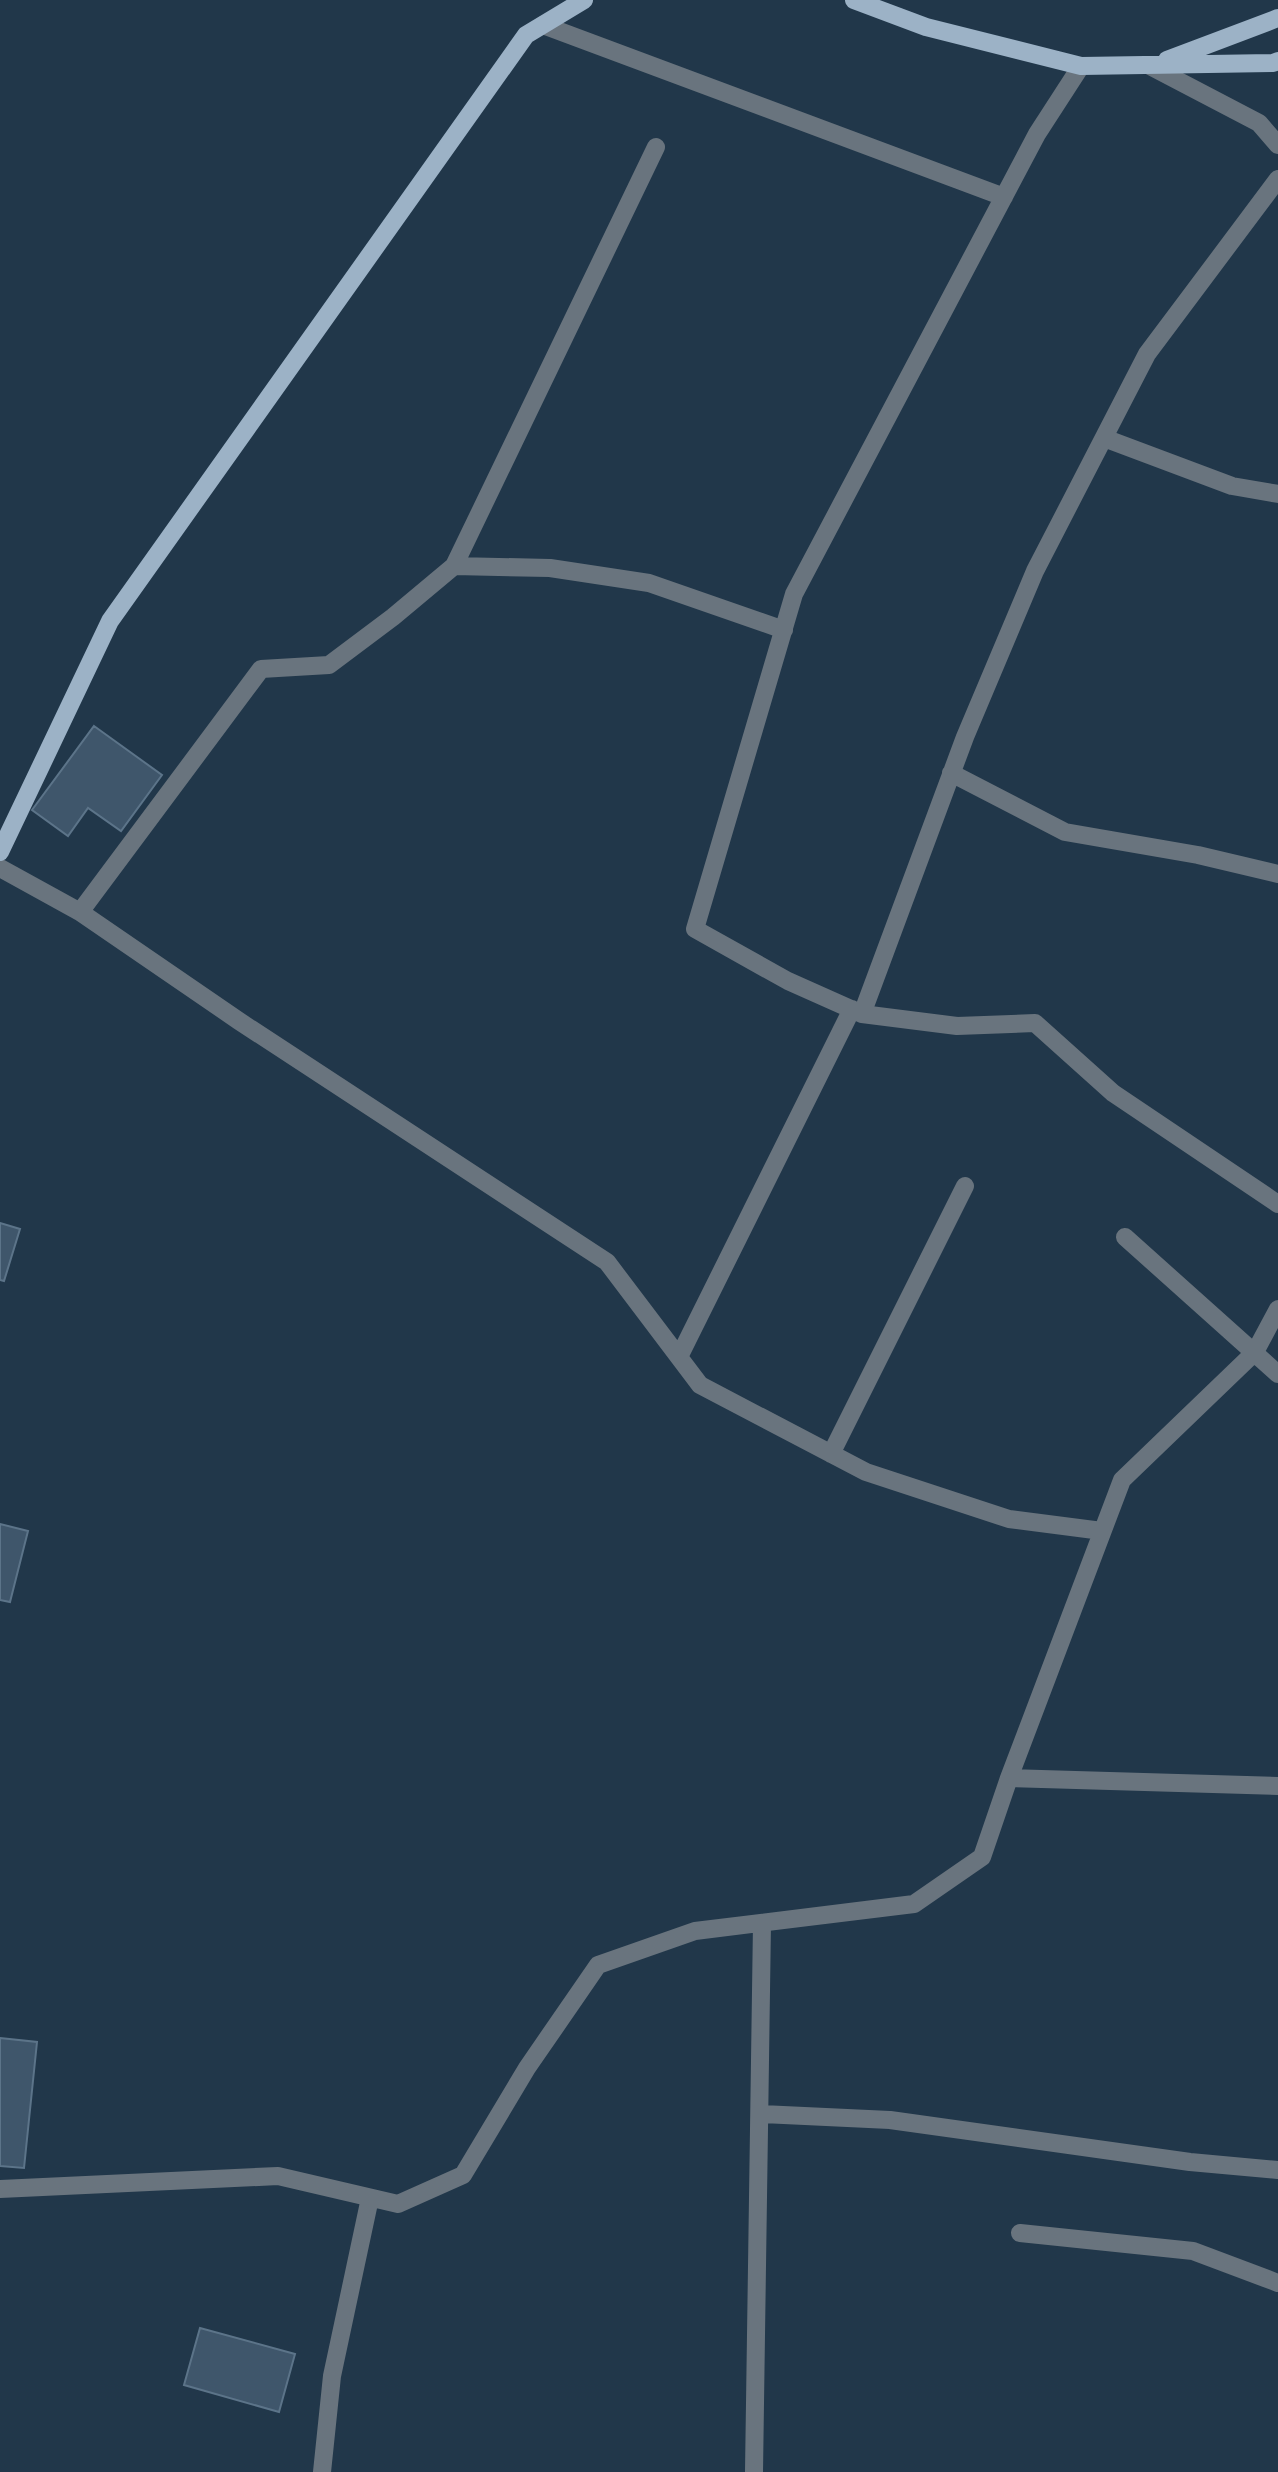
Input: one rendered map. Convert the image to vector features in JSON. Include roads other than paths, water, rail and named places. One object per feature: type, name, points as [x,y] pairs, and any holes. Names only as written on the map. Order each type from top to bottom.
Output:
[{"type":"main road","points":[[0,852],[110,621],[526,35],[584,0]]},
{"type":"main road","points":[[853,0],[926,27],[1081,65],[1150,66],[1278,61]]},
{"type":"main road","points":[[1150,66],[1278,18]]},
{"type":"street","points":[[543,25],[1004,197]]},
{"type":"street","points":[[1081,65],[1037,135],[794,594],[695,929],[788,981],[857,1011],[957,1026],[1035,1023],[1113,1093],[1278,1204]]},
{"type":"street","points":[[1150,66],[1259,123],[1278,145]]},
{"type":"street","points":[[80,912],[261,669],[329,665],[393,617],[454,566],[656,147]]},
{"type":"street","points":[[679,1357],[857,1011],[951,773],[1035,571],[1147,355],[1278,179]]},
{"type":"street","points":[[1104,438],[1232,486],[1278,494]]},
{"type":"street","points":[[454,566],[550,568],[649,583],[784,630]]},
{"type":"street","points":[[951,773],[1065,832],[1198,855],[1278,874]]},
{"type":"street","points":[[0,868],[80,912],[239,1021],[607,1262],[700,1385],[866,1472],[1009,1519],[1102,1531]]},
{"type":"street","points":[[831,1454],[965,1186]]},
{"type":"street","points":[[1125,1237],[1278,1374]]},
{"type":"street","points":[[0,2189],[278,2176],[398,2204],[463,2175],[527,2068],[598,1965],[695,1931],[914,1904],[982,1857],[1009,1778],[1122,1480],[1255,1352],[1278,1309]]},
{"type":"street","points":[[1009,1778],[1278,1786]]},
{"type":"street","points":[[754,2472],[762,1923]]},
{"type":"street","points":[[760,2114],[890,2120],[1191,2162],[1278,2170]]},
{"type":"street","points":[[322,2472],[332,2376],[370,2198]]},
{"type":"street","points":[[1020,2233],[1193,2251],[1278,2283]]}]
